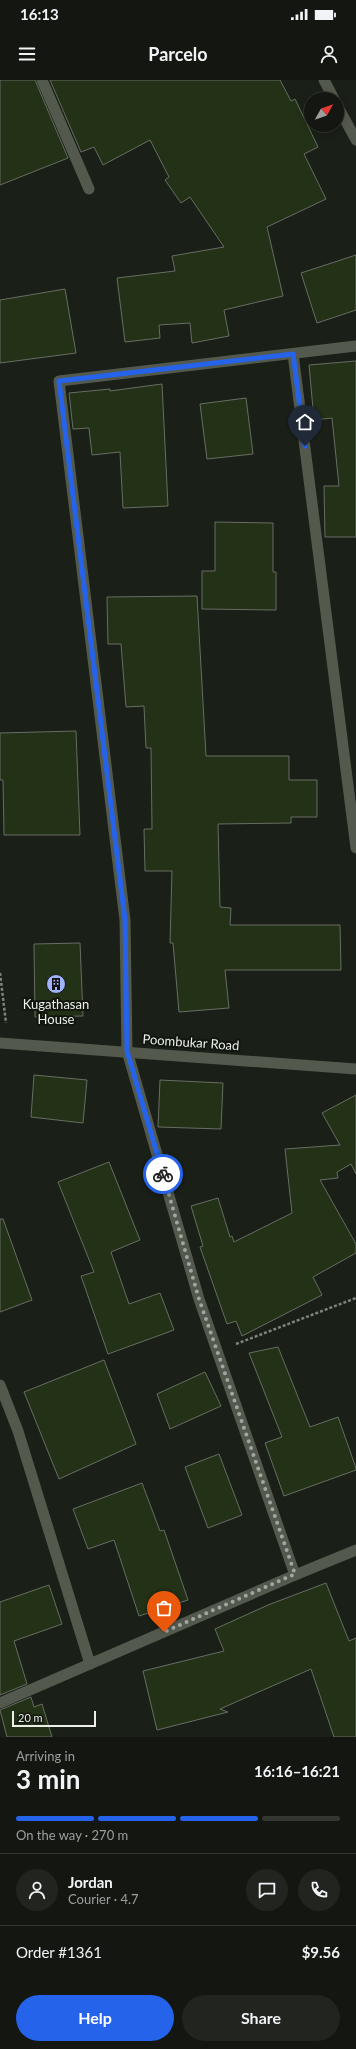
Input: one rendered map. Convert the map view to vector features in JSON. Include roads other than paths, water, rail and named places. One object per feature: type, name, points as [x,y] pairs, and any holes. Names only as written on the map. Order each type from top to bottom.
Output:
[{"type":"street","points":[[42,80],[89,189]]},
{"type":"street","points":[[324,80],[330,92]]},
{"type":"street","points":[[344,118],[356,140]]},
{"type":"street","points":[[295,1574],[199,1299],[127,1051],[125,920],[59,381],[356,346]]},
{"type":"street","points":[[293,354],[356,848]]},
{"type":"street","name":"Poombukar Road","points":[[4,1043],[356,1069]]},
{"type":"street","points":[[0,1385],[18,1431],[90,1664]]},
{"type":"street","points":[[0,1703],[295,1574],[356,1550]]},
{"type":"place","name":"Kugathasan House","points":[[56,984]]}]
